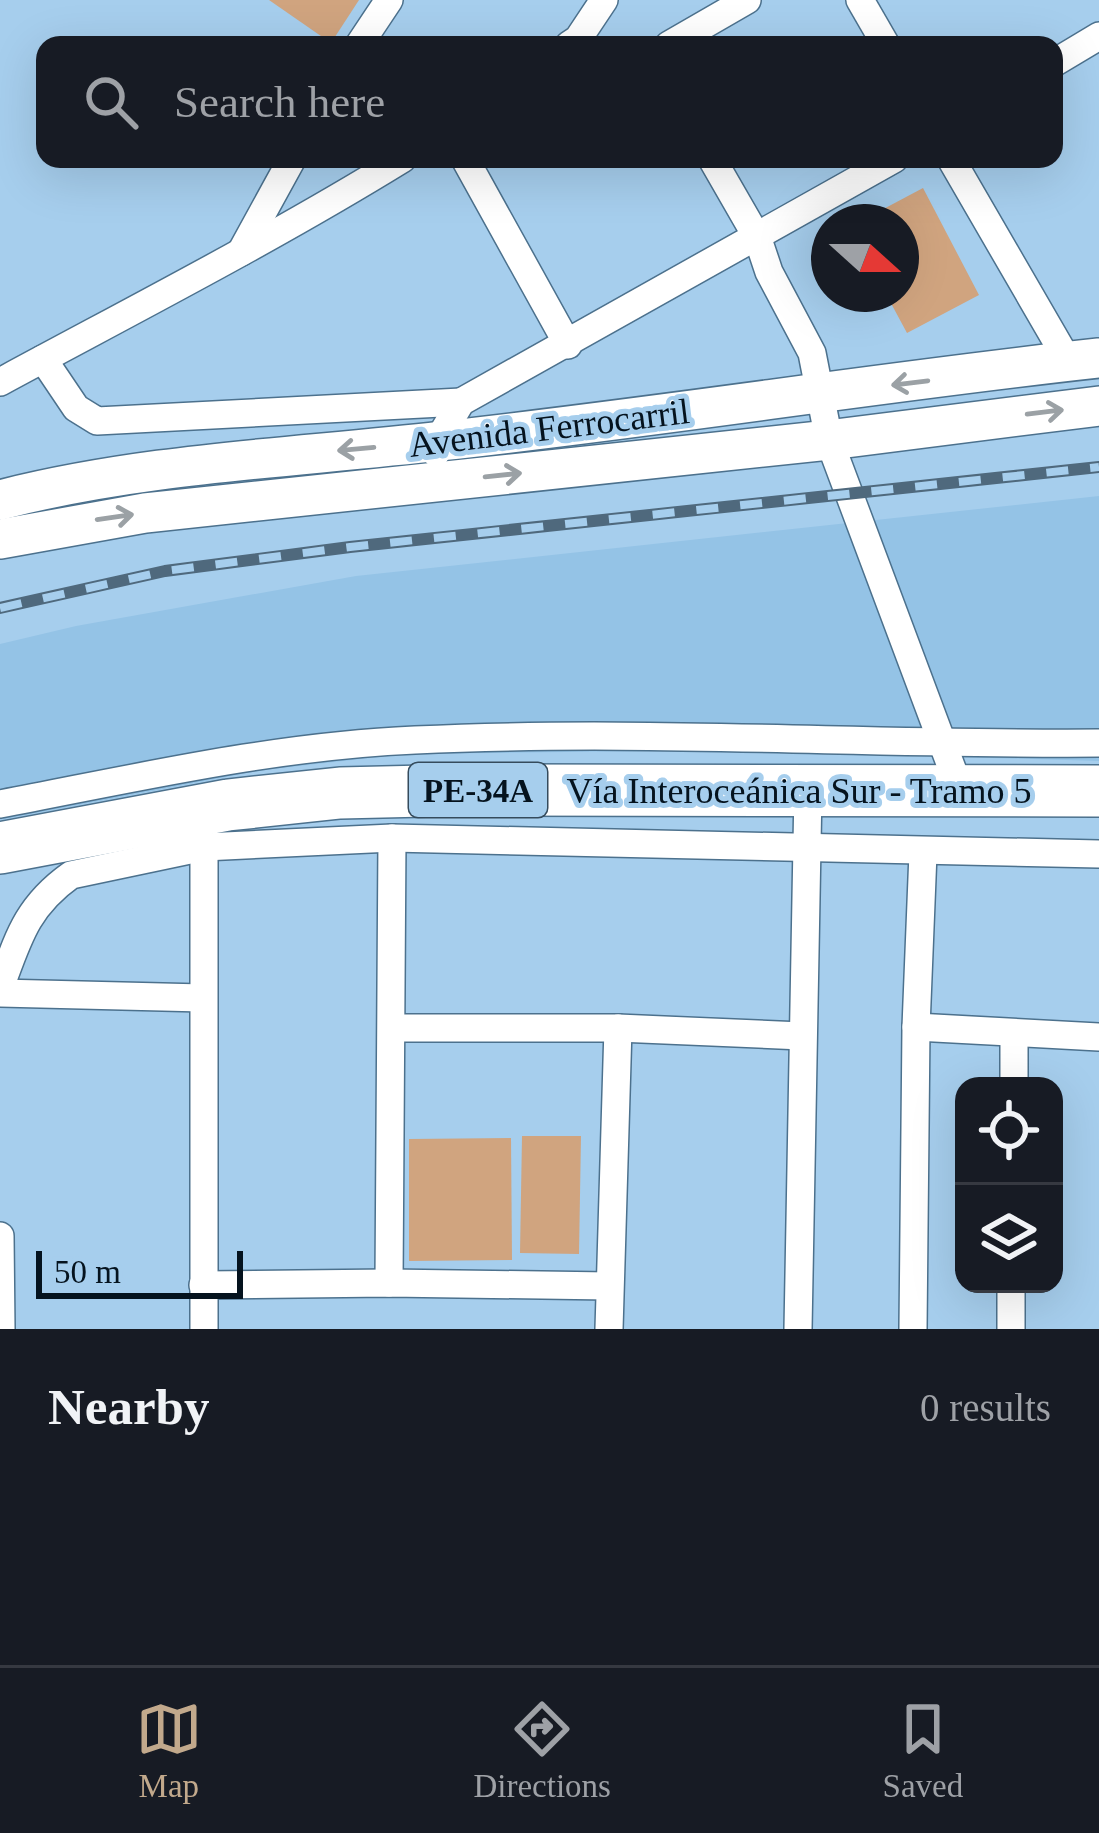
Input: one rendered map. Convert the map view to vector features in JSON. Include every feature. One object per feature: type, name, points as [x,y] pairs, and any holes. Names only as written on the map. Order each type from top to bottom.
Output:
[{"type":"highway","name":"Vía Interoceánica Sur - Tramo 5","points":[[0,848],[228,805],[340,793],[808,790],[952,767],[1099,791]]},
{"type":"main road","name":"Avenida Ferrocarril","points":[[0,500],[52,487],[239,459],[437,442],[1084,359]]},
{"type":"main road","name":"Avenida Ferrocarril","points":[[0,538],[145,513],[829,440],[1099,406]]},
{"type":"street","points":[[365,36],[389,0]]},
{"type":"street","points":[[587,36],[604,0]]},
{"type":"street","points":[[685,36],[747,0]]},
{"type":"street","points":[[860,0],[881,36]]},
{"type":"street","points":[[1063,58],[1099,36]]},
{"type":"street","points":[[241,252],[287,168]]},
{"type":"street","points":[[0,382],[300,222],[387,168]]},
{"type":"street","points":[[470,168],[568,344]]},
{"type":"street","points":[[717,168],[758,238],[769,272],[812,353],[829,440],[952,767]]},
{"type":"street","points":[[43,358],[76,407],[97,421],[461,402],[879,168]]},
{"type":"street","points":[[957,168],[1084,359]]},
{"type":"street","points":[[434,483],[437,442],[461,402]]},
{"type":"street","points":[[0,804],[274,752],[413,740],[693,734],[952,767],[1099,743]]},
{"type":"street","points":[[798,1329],[808,790]]},
{"type":"street","points":[[389,1282],[392,838]]},
{"type":"street","points":[[203,998],[0,991],[37,902],[71,875],[204,847],[392,838],[1099,854]]},
{"type":"street","points":[[203,1329],[204,847]]},
{"type":"street","points":[[913,1329],[923,853]]},
{"type":"street","points":[[916,1027],[1099,1036]]},
{"type":"street","points":[[392,1028],[617,1028],[802,1036]]},
{"type":"street","points":[[609,1329],[617,1028]]},
{"type":"street","points":[[1014,1035],[1014,1077]]},
{"type":"street","points":[[0,1236],[1,1329]]},
{"type":"street","points":[[203,1285],[609,1286]]},
{"type":"street","points":[[1011,1329],[1012,1293]]},
{"type":"shaded area","points":[[269,0],[359,0],[336,36],[321,36]]},
{"type":"shaded area","points":[[923,188],[979,295],[907,333],[896,312],[919,312],[919,204],[893,204]]},
{"type":"shaded area","points":[[1099,496],[1099,761],[718,750],[406,754],[263,770],[0,820],[0,644],[356,576]]},
{"type":"shaded area","points":[[522,1136],[581,1136],[579,1254],[520,1253]]},
{"type":"shaded area","points":[[511,1138],[512,1260],[409,1261],[409,1139]]},
{"type":"railway","points":[[0,608],[165,571],[350,547],[1099,467]]}]
